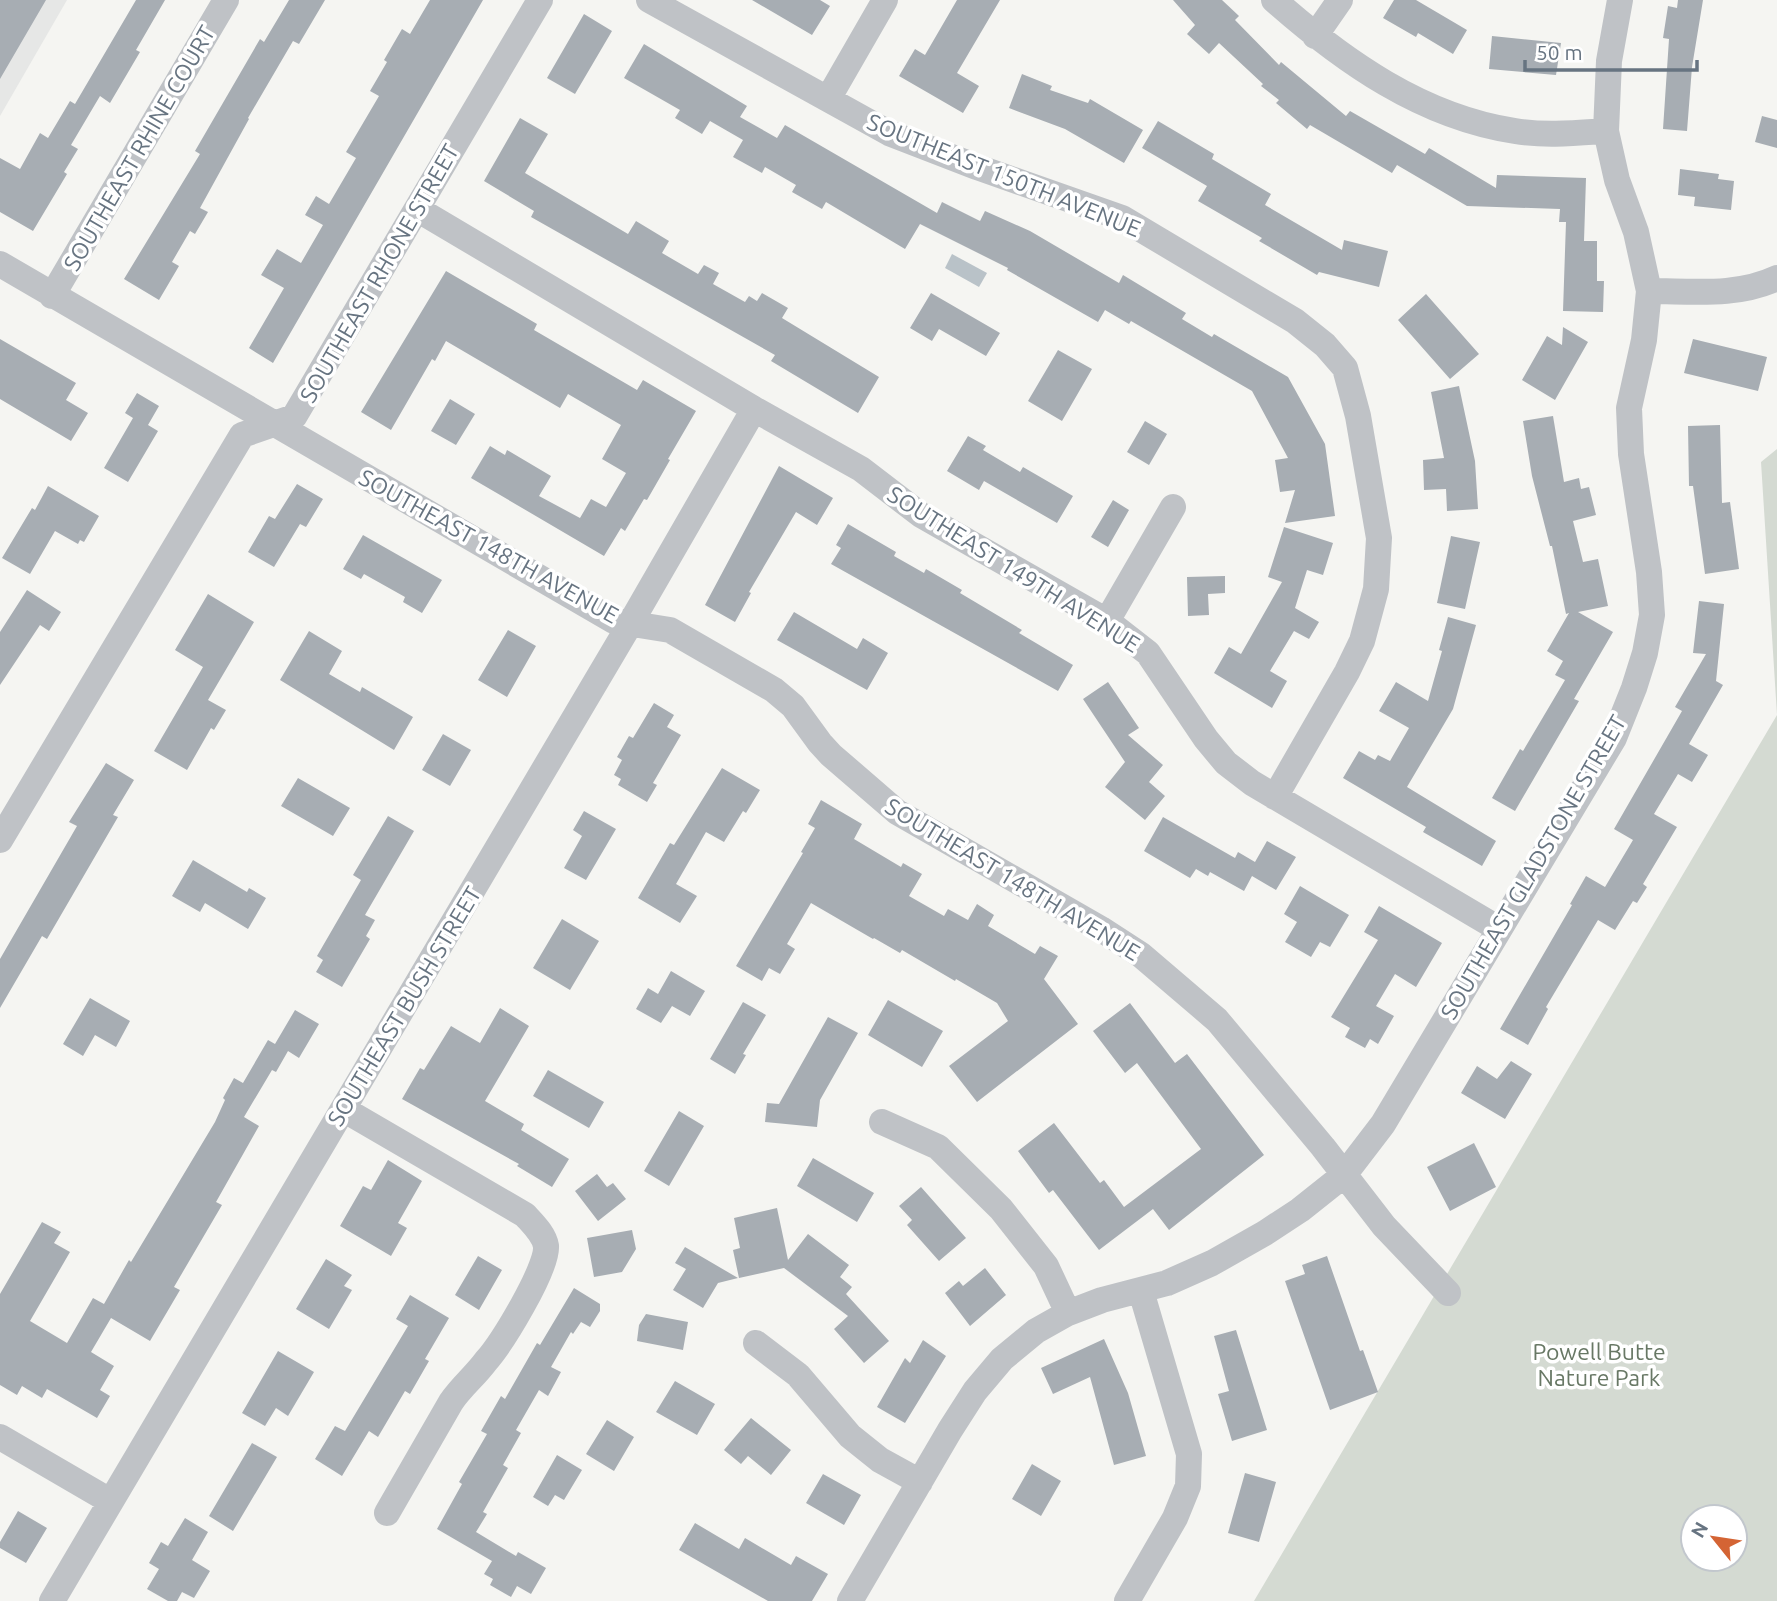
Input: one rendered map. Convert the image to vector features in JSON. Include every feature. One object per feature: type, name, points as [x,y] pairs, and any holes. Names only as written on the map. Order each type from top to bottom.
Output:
[{"type":"street","name":"SOUTHEAST RHINE COURT","points":[[52,296],[226,0]]},
{"type":"street","name":"SOUTHEAST RHONE STREET","points":[[0,840],[242,435],[294,417],[540,0]]},
{"type":"street","name":"SOUTHEAST 150TH AVENUE","points":[[649,0],[889,133],[976,167],[1122,218],[1295,321],[1325,345],[1345,368],[1358,416],[1380,538],[1376,589],[1362,641],[1348,672],[1275,797]]},
{"type":"street","points":[[828,99],[885,0]]},
{"type":"street","points":[[1274,0],[1315,36],[1399,92],[1427,105],[1482,124],[1515,131],[1548,134],[1606,131]]},
{"type":"street","points":[[1315,36],[1339,0]]},
{"type":"street","name":"SOUTHEAST GLADSTONE STREET","points":[[850,1601],[950,1430],[989,1372],[1036,1331],[1068,1313],[1102,1300],[1141,1291],[1188,1274],[1247,1243],[1300,1210],[1344,1175],[1383,1124],[1614,738],[1634,688],[1653,615],[1631,454],[1629,408],[1644,340],[1649,291],[1645,265],[1617,180],[1606,131],[1609,61],[1620,0]]},
{"type":"street","name":"SOUTHEAST 149TH AVENUE","points":[[417,209],[754,409],[861,469],[921,515],[1107,621],[1148,653],[1206,739],[1226,763],[1275,797],[1499,929]]},
{"type":"street","name":"SOUTHEAST 148TH AVENUE","points":[[0,264],[614,621],[670,630],[774,690],[793,706],[831,755],[897,812],[1110,934],[1141,956],[1217,1020],[1384,1226],[1448,1293]]},
{"type":"street","points":[[1649,291],[1737,291],[1777,278]]},
{"type":"street","name":"SOUTHEAST BUSH STREET","points":[[52,1601],[630,624],[754,409]]},
{"type":"street","points":[[1107,621],[1173,507]]},
{"type":"street","points":[[343,1109],[525,1215],[537,1227],[546,1244],[546,1260],[526,1296],[488,1360],[462,1386],[451,1402],[387,1513]]},
{"type":"street","points":[[882,1122],[938,1147],[1000,1209],[1046,1266],[1068,1313]]},
{"type":"street","points":[[1127,1601],[1175,1518],[1188,1486],[1189,1454],[1141,1291]]},
{"type":"street","points":[[756,1343],[798,1375],[850,1437],[880,1460],[920,1482]]},
{"type":"street","points":[[0,1437],[110,1501]]},
{"type":"shaded area","points":[[0,0],[67,0],[0,116]]},
{"type":"shaded area","points":[[952,254],[987,273],[979,287],[945,268]]},
{"type":"green space","points":[[1777,449],[1777,715],[1761,462]]},
{"type":"green space","name":"Powell Butte Nature Park","points":[[1777,715],[1777,1601],[1254,1601]]},
{"type":"building","points":[[0,0],[46,0],[0,79]]},
{"type":"building","points":[[136,0],[165,0],[136,50],[140,52],[110,103],[100,96],[71,145],[78,149],[64,172],[67,174],[33,231],[0,212],[0,158],[20,169],[40,133],[48,138],[70,101],[75,104]]},
{"type":"building","points":[[289,0],[325,0],[299,44],[293,41],[248,118],[200,208],[208,212],[195,234],[190,231],[172,262],[179,266],[159,300],[124,279],[200,154],[195,151],[260,39],[264,42]]},
{"type":"building","points":[[430,0],[483,0],[273,363],[249,348],[284,288],[261,275],[277,249],[301,263],[323,225],[305,215],[316,196],[329,204],[356,158],[346,152],[379,96],[370,91],[387,62],[384,60],[402,29],[410,34]]},
{"type":"building","points":[[752,0],[820,0],[830,6],[812,35]]},
{"type":"building","points":[[957,0],[1000,0],[957,73],[979,86],[963,113],[899,76],[915,49],[925,55]]},
{"type":"building","points":[[1173,0],[1222,0],[1239,16],[1235,20],[1279,65],[1281,62],[1346,116],[1350,111],[1425,154],[1429,148],[1496,188],[1497,175],[1586,178],[1584,241],[1597,241],[1597,281],[1604,281],[1603,312],[1563,311],[1566,222],[1559,222],[1560,209],[1467,206],[1397,165],[1392,173],[1310,125],[1307,129],[1276,103],[1279,100],[1261,86],[1263,84],[1219,43],[1209,54],[1187,34],[1195,25]]},
{"type":"building","points":[[1394,0],[1416,0],[1467,30],[1453,54],[1418,33],[1416,37],[1383,18]]},
{"type":"building","points":[[1678,0],[1703,0],[1692,67],[1687,131],[1663,129],[1669,39],[1663,38],[1668,6],[1677,8]]},
{"type":"building","points":[[584,14],[612,31],[575,94],[547,78]]},
{"type":"building","points":[[1492,36],[1561,43],[1556,75],[1489,69]]},
{"type":"building","points":[[644,44],[747,106],[740,117],[777,138],[785,125],[937,213],[942,202],[980,221],[985,211],[1030,231],[1119,283],[1123,275],[1186,313],[1182,319],[1212,337],[1214,334],[1288,377],[1325,444],[1335,516],[1285,523],[1295,490],[1280,492],[1275,460],[1288,458],[1252,391],[1131,321],[1129,324],[1105,310],[1098,322],[1007,270],[1008,268],[920,224],[905,249],[826,202],[822,209],[792,192],[796,185],[765,167],[762,173],[733,157],[743,140],[710,121],[702,134],[675,118],[680,110],[624,78]]},
{"type":"building","points":[[1022,74],[1052,86],[1050,90],[1088,103],[1090,99],[1143,130],[1124,163],[1065,129],[1009,108]]},
{"type":"building","points":[[1762,116],[1777,120],[1777,148],[1755,142]]},
{"type":"building","points":[[520,118],[548,134],[525,173],[628,234],[636,221],[669,241],[662,253],[698,274],[704,265],[719,273],[713,284],[745,302],[749,296],[757,301],[762,293],[788,308],[782,318],[879,377],[858,413],[771,361],[775,355],[531,217],[534,211],[484,181]]},
{"type":"building","points":[[1158,121],[1214,154],[1212,159],[1271,194],[1265,205],[1342,250],[1344,240],[1388,251],[1379,287],[1319,272],[1317,275],[1259,241],[1262,238],[1198,201],[1207,186],[1142,148]]},
{"type":"building","points":[[1680,169],[1719,174],[1718,179],[1734,181],[1731,210],[1694,206],[1695,197],[1678,195]]},
{"type":"building","points":[[446,271],[537,324],[534,330],[637,390],[643,380],[696,411],[647,500],[644,499],[625,531],[621,528],[604,556],[471,478],[490,446],[505,455],[507,450],[551,476],[539,496],[580,518],[591,499],[606,507],[626,473],[602,459],[621,425],[568,394],[560,408],[446,341],[435,361],[432,359],[391,430],[361,412]]},
{"type":"building","points":[[931,293],[1000,333],[986,356],[939,329],[932,341],[910,328]]},
{"type":"building","points":[[1426,294],[1479,354],[1450,379],[1398,320]]},
{"type":"building","points":[[1563,327],[1588,342],[1555,400],[1522,380],[1547,336],[1562,345]]},
{"type":"building","points":[[0,339],[76,383],[66,400],[88,413],[71,441],[0,399]]},
{"type":"building","points":[[1693,339],[1767,357],[1758,391],[1684,373]]},
{"type":"building","points":[[1058,350],[1092,369],[1062,421],[1028,401]]},
{"type":"building","points":[[1459,386],[1475,461],[1478,509],[1447,511],[1446,489],[1424,490],[1423,460],[1444,458],[1431,392]]},
{"type":"building","points":[[137,393],[159,406],[148,425],[158,431],[128,482],[104,468],[133,418],[125,413]]},
{"type":"building","points":[[450,399],[475,414],[456,445],[431,431]]},
{"type":"building","points":[[1553,416],[1564,482],[1579,478],[1581,489],[1589,487],[1596,515],[1573,521],[1583,562],[1598,559],[1608,606],[1578,612],[1613,632],[1574,699],[1579,701],[1515,811],[1492,798],[1565,680],[1555,675],[1563,661],[1547,651],[1569,613],[1566,614],[1552,546],[1532,476],[1523,421]]},
{"type":"building","points":[[1145,421],[1167,434],[1149,465],[1127,452]]},
{"type":"building","points":[[1720,425],[1722,503],[1730,502],[1739,569],[1705,574],[1693,486],[1689,486],[1688,426]]},
{"type":"building","points":[[968,436],[986,446],[983,450],[1020,472],[1023,467],[1073,496],[1057,523],[984,481],[979,490],[947,471]]},
{"type":"building","points":[[779,466],[833,498],[817,525],[796,512],[749,592],[751,593],[735,622],[705,605]]},
{"type":"building","points":[[297,484],[323,499],[306,527],[300,524],[274,567],[248,552],[269,516],[275,519]]},
{"type":"building","points":[[48,486],[99,516],[84,542],[80,540],[78,544],[55,531],[30,574],[2,558]]},
{"type":"building","points":[[1113,500],[1129,510],[1108,547],[1091,537]]},
{"type":"building","points":[[848,524],[896,552],[894,556],[924,573],[926,569],[962,590],[960,593],[1022,630],[1019,633],[1073,665],[1058,691],[831,564],[841,548],[836,545]]},
{"type":"building","points":[[1284,527],[1333,543],[1323,575],[1307,570],[1295,608],[1319,622],[1309,639],[1294,631],[1270,671],[1287,681],[1272,708],[1214,673],[1229,647],[1241,654],[1282,582],[1268,577]]},
{"type":"building","points":[[363,535],[442,580],[422,613],[403,602],[405,597],[364,574],[361,579],[343,569]]},
{"type":"building","points":[[1451,536],[1480,542],[1465,609],[1437,603]]},
{"type":"building","points":[[1225,576],[1225,593],[1208,594],[1209,615],[1188,616],[1187,577]]},
{"type":"building","points":[[27,590],[61,612],[49,631],[40,625],[0,685],[0,632]]},
{"type":"building","points":[[208,594],[254,622],[208,700],[226,710],[214,730],[211,728],[187,770],[154,751],[203,667],[175,650]]},
{"type":"building","points":[[1699,601],[1724,604],[1716,681],[1723,685],[1689,744],[1708,755],[1692,782],[1678,774],[1654,814],[1677,827],[1643,884],[1647,887],[1637,903],[1633,901],[1615,930],[1598,920],[1546,1007],[1548,1009],[1528,1045],[1500,1029],[1586,876],[1605,887],[1633,840],[1614,829],[1682,711],[1675,707],[1706,654],[1693,653]]},
{"type":"building","points":[[794,612],[857,649],[863,638],[888,653],[867,690],[777,640]]},
{"type":"building","points":[[1448,617],[1476,625],[1453,709],[1407,787],[1496,841],[1482,866],[1423,832],[1426,827],[1343,778],[1359,751],[1375,760],[1378,755],[1390,761],[1409,728],[1379,711],[1396,682],[1428,701]]},
{"type":"building","points":[[508,630],[536,646],[507,697],[478,680]]},
{"type":"building","points":[[309,631],[342,651],[329,674],[360,692],[362,687],[413,717],[394,750],[280,680]]},
{"type":"building","points":[[1108,682],[1139,728],[1128,735],[1163,765],[1149,782],[1165,796],[1145,820],[1105,787],[1125,762],[1083,699]]},
{"type":"building","points":[[654,703],[674,715],[667,727],[681,735],[653,783],[657,785],[647,802],[618,785],[621,779],[614,775],[622,760],[617,757],[629,736],[633,738]]},
{"type":"building","points":[[443,734],[471,750],[450,786],[422,770]]},
{"type":"building","points":[[106,763],[134,780],[113,815],[118,817],[47,939],[42,936],[0,1008],[0,959],[77,826],[69,822]]},
{"type":"building","points":[[722,768],[760,790],[724,842],[706,832],[676,884],[697,896],[680,923],[638,898],[670,843],[674,845]]},
{"type":"building","points":[[298,778],[350,808],[333,836],[281,806]]},
{"type":"building","points":[[821,800],[862,824],[854,839],[901,867],[903,863],[922,874],[909,896],[944,916],[948,909],[968,920],[977,904],[994,915],[988,926],[1035,954],[1040,946],[1058,956],[1044,979],[1078,1024],[977,1102],[949,1066],[1008,1021],[997,1003],[956,979],[955,981],[902,950],[900,953],[873,939],[811,903],[787,944],[795,949],[780,974],[769,968],[762,981],[736,966],[803,853],[801,852],[815,828],[808,824]]},
{"type":"building","points":[[584,811],[616,829],[586,880],[564,868],[582,836],[573,830]]},
{"type":"building","points":[[388,816],[414,831],[365,915],[375,920],[366,936],[370,939],[342,987],[316,972],[323,960],[317,956],[361,880],[353,875]]},
{"type":"building","points":[[1163,817],[1235,858],[1238,852],[1255,862],[1267,841],[1296,857],[1276,890],[1252,876],[1244,891],[1210,872],[1208,876],[1196,869],[1190,878],[1144,851]]},
{"type":"building","points":[[193,860],[247,892],[249,888],[266,898],[248,929],[205,903],[200,912],[172,896]]},
{"type":"building","points":[[1300,886],[1349,915],[1330,947],[1320,942],[1311,957],[1285,942],[1297,922],[1284,914]]},
{"type":"building","points":[[1379,906],[1442,943],[1416,987],[1395,974],[1376,1006],[1394,1016],[1378,1044],[1370,1039],[1365,1048],[1345,1037],[1350,1028],[1331,1017],[1378,940],[1364,932]]},
{"type":"building","points":[[562,919],[599,941],[570,990],[533,968]]},
{"type":"building","points":[[671,971],[705,991],[690,1016],[672,1006],[661,1023],[636,1009],[648,988],[658,994]]},
{"type":"building","points":[[90,998],[130,1021],[116,1047],[95,1035],[83,1056],[63,1044]]},
{"type":"building","points":[[888,1000],[943,1031],[922,1067],[868,1035]]},
{"type":"building","points":[[743,1002],[766,1015],[743,1054],[746,1055],[735,1074],[710,1059]]},
{"type":"building","points":[[1130,1003],[1175,1063],[1187,1054],[1264,1155],[1169,1230],[1153,1209],[1099,1250],[1053,1190],[1049,1193],[1018,1151],[1054,1123],[1100,1183],[1104,1180],[1124,1207],[1201,1149],[1137,1063],[1125,1073],[1093,1031]]},
{"type":"building","points":[[500,1008],[529,1026],[485,1101],[524,1124],[521,1130],[569,1159],[552,1187],[517,1166],[519,1164],[402,1099],[420,1068],[424,1070],[451,1026],[480,1043]]},
{"type":"building","points":[[295,1010],[319,1024],[299,1058],[288,1051],[276,1072],[272,1070],[244,1117],[259,1126],[216,1202],[222,1205],[174,1287],[180,1290],[150,1341],[111,1318],[91,1352],[114,1366],[100,1390],[110,1396],[97,1418],[47,1389],[42,1398],[22,1386],[17,1395],[0,1385],[0,1294],[42,1222],[61,1232],[54,1243],[70,1252],[30,1321],[67,1343],[93,1298],[104,1304],[129,1260],[131,1262],[215,1122],[225,1100],[223,1098],[234,1078],[243,1083],[268,1040],[275,1044]]},
{"type":"building","points":[[828,1017],[858,1033],[820,1100],[817,1127],[765,1122],[767,1103],[779,1104]]},
{"type":"building","points":[[1511,1061],[1532,1074],[1505,1119],[1461,1093],[1477,1066],[1497,1079]]},
{"type":"building","points":[[548,1070],[604,1102],[589,1128],[533,1096]]},
{"type":"building","points":[[679,1111],[704,1126],[669,1186],[644,1171]]},
{"type":"building","points":[[1474,1143],[1496,1187],[1450,1211],[1427,1167]]},
{"type":"building","points":[[813,1158],[874,1193],[857,1222],[797,1186]]},
{"type":"building","points":[[388,1160],[422,1181],[398,1223],[407,1228],[391,1256],[340,1226],[363,1186],[371,1190]]},
{"type":"building","points":[[597,1174],[607,1187],[613,1183],[626,1199],[598,1221],[575,1191]]},
{"type":"building","points":[[921,1187],[966,1238],[939,1261],[907,1225],[912,1220],[899,1206]]},
{"type":"building","points":[[777,1208],[788,1260],[808,1234],[849,1265],[840,1277],[852,1287],[846,1294],[889,1341],[864,1363],[834,1329],[848,1316],[784,1268],[739,1278],[733,1250],[740,1248],[734,1218]]},
{"type":"building","points":[[632,1230],[636,1249],[622,1272],[594,1277],[587,1238]]},
{"type":"building","points":[[685,1247],[738,1278],[718,1283],[703,1308],[673,1290],[686,1269],[675,1263]]},
{"type":"building","points":[[478,1256],[502,1270],[479,1310],[455,1295]]},
{"type":"building","points":[[1327,1256],[1360,1351],[1363,1350],[1378,1392],[1330,1410],[1285,1281],[1305,1274],[1302,1265]]},
{"type":"building","points":[[326,1259],[352,1275],[344,1286],[352,1290],[329,1329],[296,1309]]},
{"type":"building","points":[[985,1268],[1006,1295],[970,1326],[945,1293],[959,1281],[963,1286]]},
{"type":"building","points":[[574,1288],[600,1304],[600,1311],[590,1327],[581,1322],[573,1334],[571,1332],[551,1367],[561,1372],[548,1396],[539,1390],[516,1430],[521,1433],[503,1465],[508,1468],[483,1512],[487,1514],[476,1532],[516,1556],[518,1552],[546,1568],[531,1594],[517,1586],[511,1597],[490,1585],[493,1579],[484,1574],[492,1561],[437,1529],[462,1484],[459,1482],[487,1434],[481,1431],[501,1396],[505,1399],[537,1343],[540,1345]]},
{"type":"building","points":[[410,1295],[449,1318],[425,1359],[429,1361],[410,1394],[405,1391],[378,1437],[369,1431],[342,1476],[315,1459],[335,1426],[345,1431],[408,1326],[396,1319]]},
{"type":"building","points":[[646,1314],[688,1322],[683,1350],[637,1341],[639,1325]]},
{"type":"building","points":[[1236,1330],[1267,1430],[1232,1441],[1218,1394],[1229,1391],[1214,1336]]},
{"type":"building","points":[[1104,1339],[1128,1393],[1146,1456],[1114,1465],[1090,1377],[1053,1394],[1041,1368]]},
{"type":"building","points":[[923,1340],[946,1356],[905,1423],[877,1407],[905,1358],[910,1363]]},
{"type":"building","points":[[278,1351],[314,1372],[288,1416],[276,1408],[265,1426],[242,1413]]},
{"type":"building","points":[[675,1381],[715,1404],[697,1435],[656,1412]]},
{"type":"building","points":[[751,1418],[791,1450],[771,1475],[748,1456],[741,1464],[724,1450]]},
{"type":"building","points":[[607,1420],[634,1437],[614,1471],[586,1454]]},
{"type":"building","points":[[252,1443],[277,1457],[233,1531],[209,1516]]},
{"type":"building","points":[[557,1455],[582,1470],[564,1500],[555,1495],[548,1506],[533,1497]]},
{"type":"building","points":[[1032,1464],[1061,1481],[1041,1516],[1012,1499]]},
{"type":"building","points":[[1245,1473],[1276,1482],[1259,1542],[1228,1533]]},
{"type":"building","points":[[823,1474],[861,1495],[844,1525],[806,1503]]},
{"type":"building","points":[[18,1511],[47,1528],[26,1563],[0,1548],[0,1542]]},
{"type":"building","points":[[185,1518],[208,1532],[192,1560],[210,1571],[194,1598],[182,1592],[177,1601],[168,1601],[147,1589],[159,1569],[149,1563],[161,1542],[168,1546]]},
{"type":"building","points":[[695,1523],[739,1549],[745,1538],[791,1565],[796,1556],[828,1574],[812,1601],[768,1601],[679,1550]]}]
